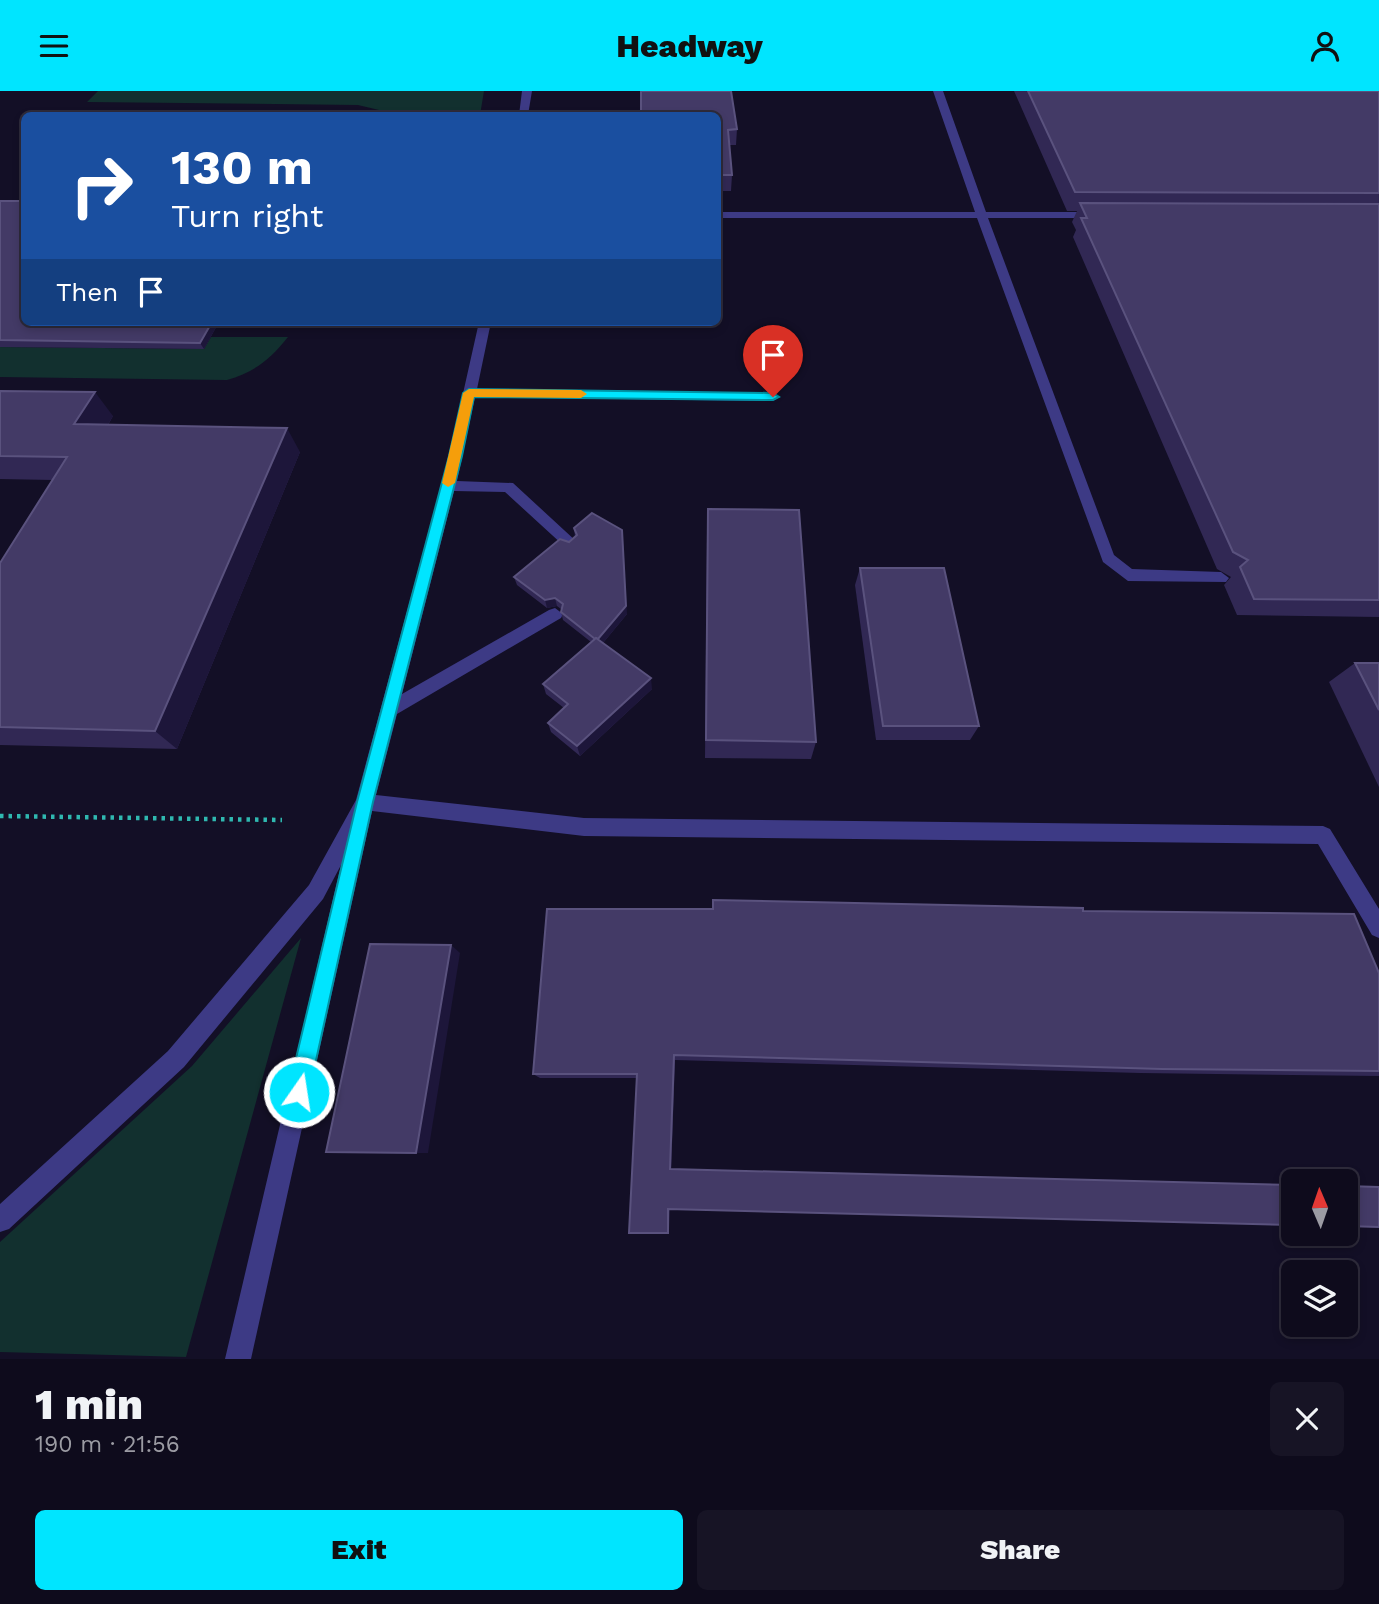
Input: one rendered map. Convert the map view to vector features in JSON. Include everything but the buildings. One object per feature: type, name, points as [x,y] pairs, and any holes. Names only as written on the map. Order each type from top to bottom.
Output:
[{"type":"street","points":[[524,112],[527,91]]},
{"type":"street","points":[[938,91],[1108,558],[1128,575],[1221,578]]},
{"type":"street","points":[[721,215],[1118,215]]},
{"type":"street","points":[[237,1359],[365,802],[447,486],[484,326]]},
{"type":"street","points":[[469,393],[773,397]]},
{"type":"street","points":[[447,486],[508,487],[569,542]]},
{"type":"street","points":[[389,710],[555,614]]},
{"type":"street","points":[[365,802],[584,827],[1323,835],[1379,928]]},
{"type":"street","points":[[0,1220],[176,1059],[316,892],[365,802]]},
{"type":"path","points":[[0,816],[282,820]]},
{"type":"green space","points":[[98,91],[484,91],[480,112],[387,112],[358,105],[87,102]]},
{"type":"green space","points":[[211,337],[288,337],[261,364],[227,380],[0,377],[0,347],[204,349]]},
{"type":"green space","points":[[301,938],[186,1357],[0,1352],[0,1242],[192,1066]]},
{"type":"slow traffic","points":[[448,483],[469,393],[581,394]]},
{"type":"route","points":[[299,1092],[365,802],[456,456],[469,393],[773,397]]}]
